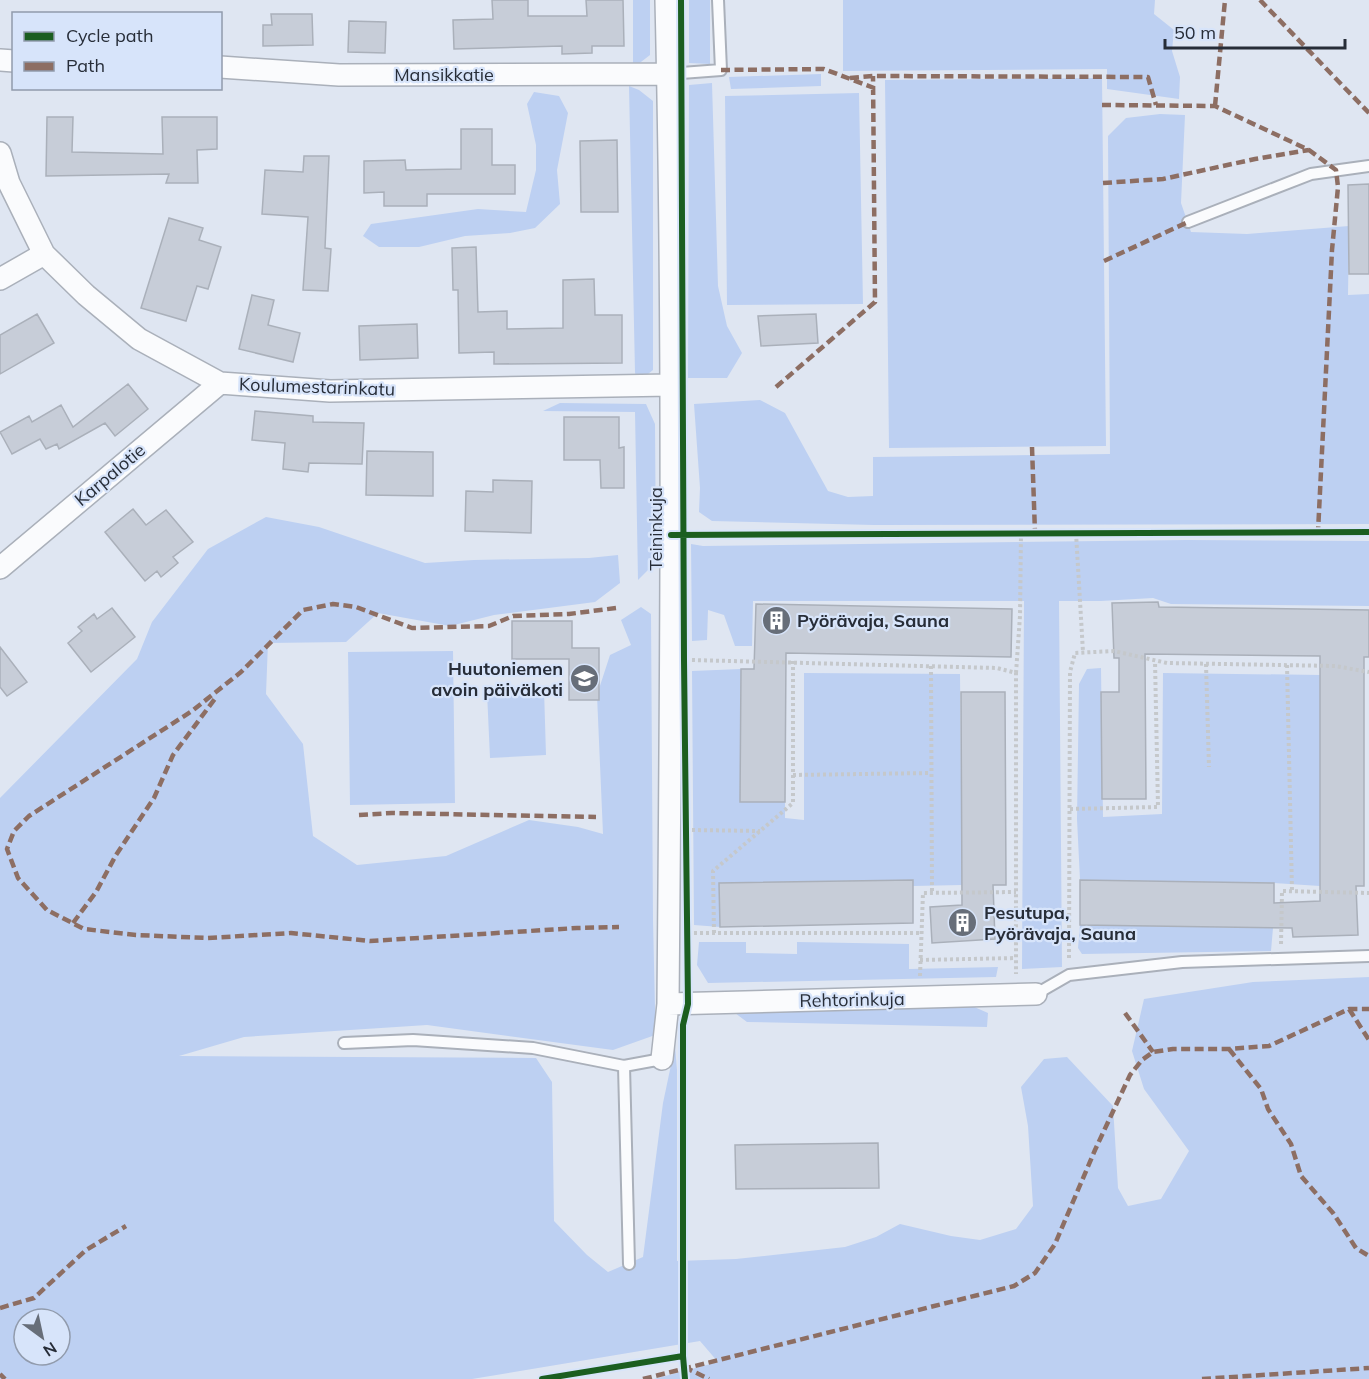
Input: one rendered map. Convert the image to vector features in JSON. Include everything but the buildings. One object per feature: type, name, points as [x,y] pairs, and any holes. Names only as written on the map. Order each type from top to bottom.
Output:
[{"type":"street","name":"Teininkuja","points":[[662,1059],[668,1004],[681,929],[671,660],[671,385],[666,0]]},
{"type":"street","name":"Mansikkatie","points":[[222,67],[339,75],[668,74]]},
{"type":"street","name":"Koulumestarinkatu","points":[[0,153],[9,183],[44,254],[86,295],[139,339],[220,383],[330,391],[671,385]]},
{"type":"street","points":[[0,279],[44,254]]},
{"type":"street","name":"Karpalotie","points":[[0,568],[220,383]]},
{"type":"street","name":"Rehtorinkuja","points":[[668,1004],[1026,995]]},
{"type":"lane","points":[[668,74],[721,70],[718,0]]},
{"type":"lane","points":[[1188,222],[1311,174],[1369,166]]},
{"type":"lane","points":[[1026,995],[1069,975],[1182,962],[1369,956]]},
{"type":"lane","points":[[344,1044],[413,1040],[533,1048],[624,1066],[662,1059]]},
{"type":"lane","points":[[624,1066],[629,1264]]},
{"type":"path","points":[[1009,534],[1024,533],[1016,673],[1016,958],[1026,995]]},
{"type":"path","points":[[1066,533],[1088,533]]},
{"type":"path","points":[[1076,533],[1083,652]]},
{"type":"path","points":[[1069,975],[1070,672],[1075,652],[1114,651],[1167,663],[1335,666],[1369,672]]},
{"type":"path","points":[[671,660],[793,661],[997,668],[1016,673]]},
{"type":"path","points":[[714,933],[713,871],[794,803],[793,661]]},
{"type":"path","points":[[1070,809],[1158,807],[1155,661]]},
{"type":"path","points":[[1206,664],[1209,768]]},
{"type":"path","points":[[1287,665],[1292,891]]},
{"type":"path","points":[[931,666],[932,893]]},
{"type":"path","points":[[793,775],[931,773]]},
{"type":"path","points":[[686,830],[760,831]]},
{"type":"path","points":[[1281,959],[1282,891],[1369,893]]},
{"type":"path","points":[[919,998],[923,893],[1016,892]]},
{"type":"path","points":[[687,945],[681,929],[714,933],[922,933]]},
{"type":"path","points":[[920,960],[1016,958]]},
{"type":"shaded area","points":[[633,0],[650,0],[650,55],[633,66]]},
{"type":"shaded area","points":[[689,0],[710,0],[710,64],[689,63]]},
{"type":"shaded area","points":[[843,0],[1155,0],[1154,14],[1174,30],[1172,51],[1180,77],[1179,99],[1107,89],[1107,69],[843,71]]},
{"type":"shaded area","points":[[821,74],[821,86],[731,89],[729,77]]},
{"type":"shaded area","points":[[1102,78],[1106,446],[889,448],[885,80]]},
{"type":"shaded area","points":[[712,83],[718,286],[727,326],[742,353],[727,378],[688,378],[689,85]]},
{"type":"shaded area","points":[[629,86],[639,90],[653,101],[653,370],[643,378],[636,378],[635,372]]},
{"type":"shaded area","points":[[534,92],[559,96],[568,113],[557,170],[560,204],[535,228],[510,233],[465,236],[419,247],[379,247],[363,236],[371,224],[478,209],[526,212],[536,170],[536,145],[527,104]]},
{"type":"shaded area","points":[[859,93],[863,304],[727,305],[725,96]]},
{"type":"shaded area","points":[[1160,114],[1185,115],[1181,203],[1191,232],[1247,234],[1349,226],[1348,295],[1369,294],[1369,524],[874,525],[712,521],[699,512],[700,488],[694,404],[760,400],[785,413],[828,491],[848,497],[873,496],[873,457],[1110,454],[1108,136],[1126,118]]},
{"type":"shaded area","points":[[560,403],[646,404],[655,424],[656,562],[638,580],[635,412],[543,411]]},
{"type":"shaded area","points":[[266,517],[319,527],[425,563],[618,555],[620,583],[595,602],[494,615],[450,626],[378,613],[346,642],[268,643],[266,694],[303,744],[313,836],[357,865],[446,856],[529,820],[578,827],[603,834],[597,695],[610,655],[631,645],[621,620],[641,607],[651,614],[653,920],[655,1009],[658,1034],[613,1050],[427,1025],[244,1037],[179,1056],[536,1058],[552,1082],[554,1221],[587,1255],[608,1272],[643,1257],[663,1103],[675,1046],[677,1261],[736,1259],[845,1247],[876,1237],[900,1224],[980,1240],[1016,1229],[1033,1206],[1028,1126],[1021,1087],[1044,1059],[1067,1057],[1113,1106],[1118,1188],[1128,1206],[1161,1199],[1189,1151],[1144,1089],[1132,1051],[1144,999],[1253,982],[1369,977],[1369,1379],[654,1379],[718,1362],[700,1341],[472,1379],[0,1379],[0,798],[137,659],[152,622],[208,549]]},
{"type":"shaded area","points":[[1187,540],[1369,541],[1369,606],[1171,604],[1153,598],[1059,601],[1062,967],[1022,969],[1024,601],[753,601],[752,646],[735,646],[724,615],[708,610],[707,640],[692,641],[691,544],[703,546]]},
{"type":"shaded area","points":[[453,651],[455,803],[350,805],[348,652]]},
{"type":"shaded area","points":[[1101,668],[1103,817],[1162,814],[1163,673],[1321,675],[1320,886],[1274,883],[1080,880],[1077,819],[1079,684],[1087,669]]},
{"type":"shaded area","points":[[741,669],[740,802],[785,802],[785,818],[804,820],[804,673],[960,674],[962,885],[913,886],[912,880],[719,883],[720,927],[694,925],[692,671]]},
{"type":"shaded area","points":[[544,689],[546,755],[490,758],[487,692]]},
{"type":"shaded area","points":[[1080,925],[1273,928],[1271,951],[1082,954],[1078,948]]},
{"type":"shaded area","points":[[699,942],[746,942],[746,953],[797,954],[797,942],[909,944],[909,969],[998,967],[996,977],[708,983],[697,965]]},
{"type":"shaded area","points":[[734,1006],[972,1006],[988,1013],[987,1027],[747,1022],[735,1013]]},
{"type":"marked path","points":[[1215,106],[1225,0]]},
{"type":"marked path","points":[[1260,0],[1369,113]]},
{"type":"marked path","points":[[721,70],[824,69],[874,88]]},
{"type":"marked path","points":[[850,78],[873,76],[1148,77],[1156,105]]},
{"type":"marked path","points":[[776,387],[875,302],[873,76]]},
{"type":"marked path","points":[[1102,105],[1215,106],[1309,150],[1336,170],[1338,187],[1332,250],[1318,532]]},
{"type":"marked path","points":[[1103,183],[1163,179],[1309,150]]},
{"type":"marked path","points":[[1104,261],[1188,222]]},
{"type":"marked path","points":[[1032,447],[1035,533]]},
{"type":"marked path","points":[[616,608],[569,614],[513,616],[489,626],[412,628],[356,607],[333,604],[303,610],[241,672],[192,711],[29,816],[14,831],[7,849],[18,878],[47,910],[84,929],[136,935],[208,938],[291,933],[370,941],[619,927]]},
{"type":"marked path","points":[[73,923],[96,892],[116,855],[154,798],[173,755],[217,696]]},
{"type":"marked path","points":[[359,815],[392,813],[596,817]]},
{"type":"marked path","points":[[1349,1009],[1369,1040]]},
{"type":"marked path","points":[[643,1379],[1014,1286],[1035,1273],[1055,1244],[1130,1075],[1142,1060],[1153,1052],[1173,1049],[1269,1046],[1349,1009],[1369,1009]]},
{"type":"marked path","points":[[1125,1013],[1153,1052]]},
{"type":"marked path","points":[[1229,1049],[1261,1089],[1268,1109],[1291,1144],[1301,1176],[1333,1213],[1356,1248],[1369,1256]]},
{"type":"marked path","points":[[0,1308],[34,1298],[86,1250],[126,1226]]},
{"type":"marked path","points":[[684,1367],[709,1379]]},
{"type":"marked path","points":[[1202,1379],[1369,1368]]},
{"type":"marked path","points":[[0,1374],[5,1379]]},
{"type":"cycle path","points":[[681,0],[688,1004],[683,1025],[683,1356],[685,1379]]},
{"type":"cycle path","points":[[671,535],[1369,532]]},
{"type":"cycle path","points":[[542,1379],[683,1356]]},
{"type":"place","name":"Pyörävaja, Sauna","points":[[776,621]]},
{"type":"place","name":"Huutoniemen avoin päiväkoti","points":[[584,679]]},
{"type":"place","name":"Pesutupa, Pyörävaja, Sauna","points":[[963,923]]}]
